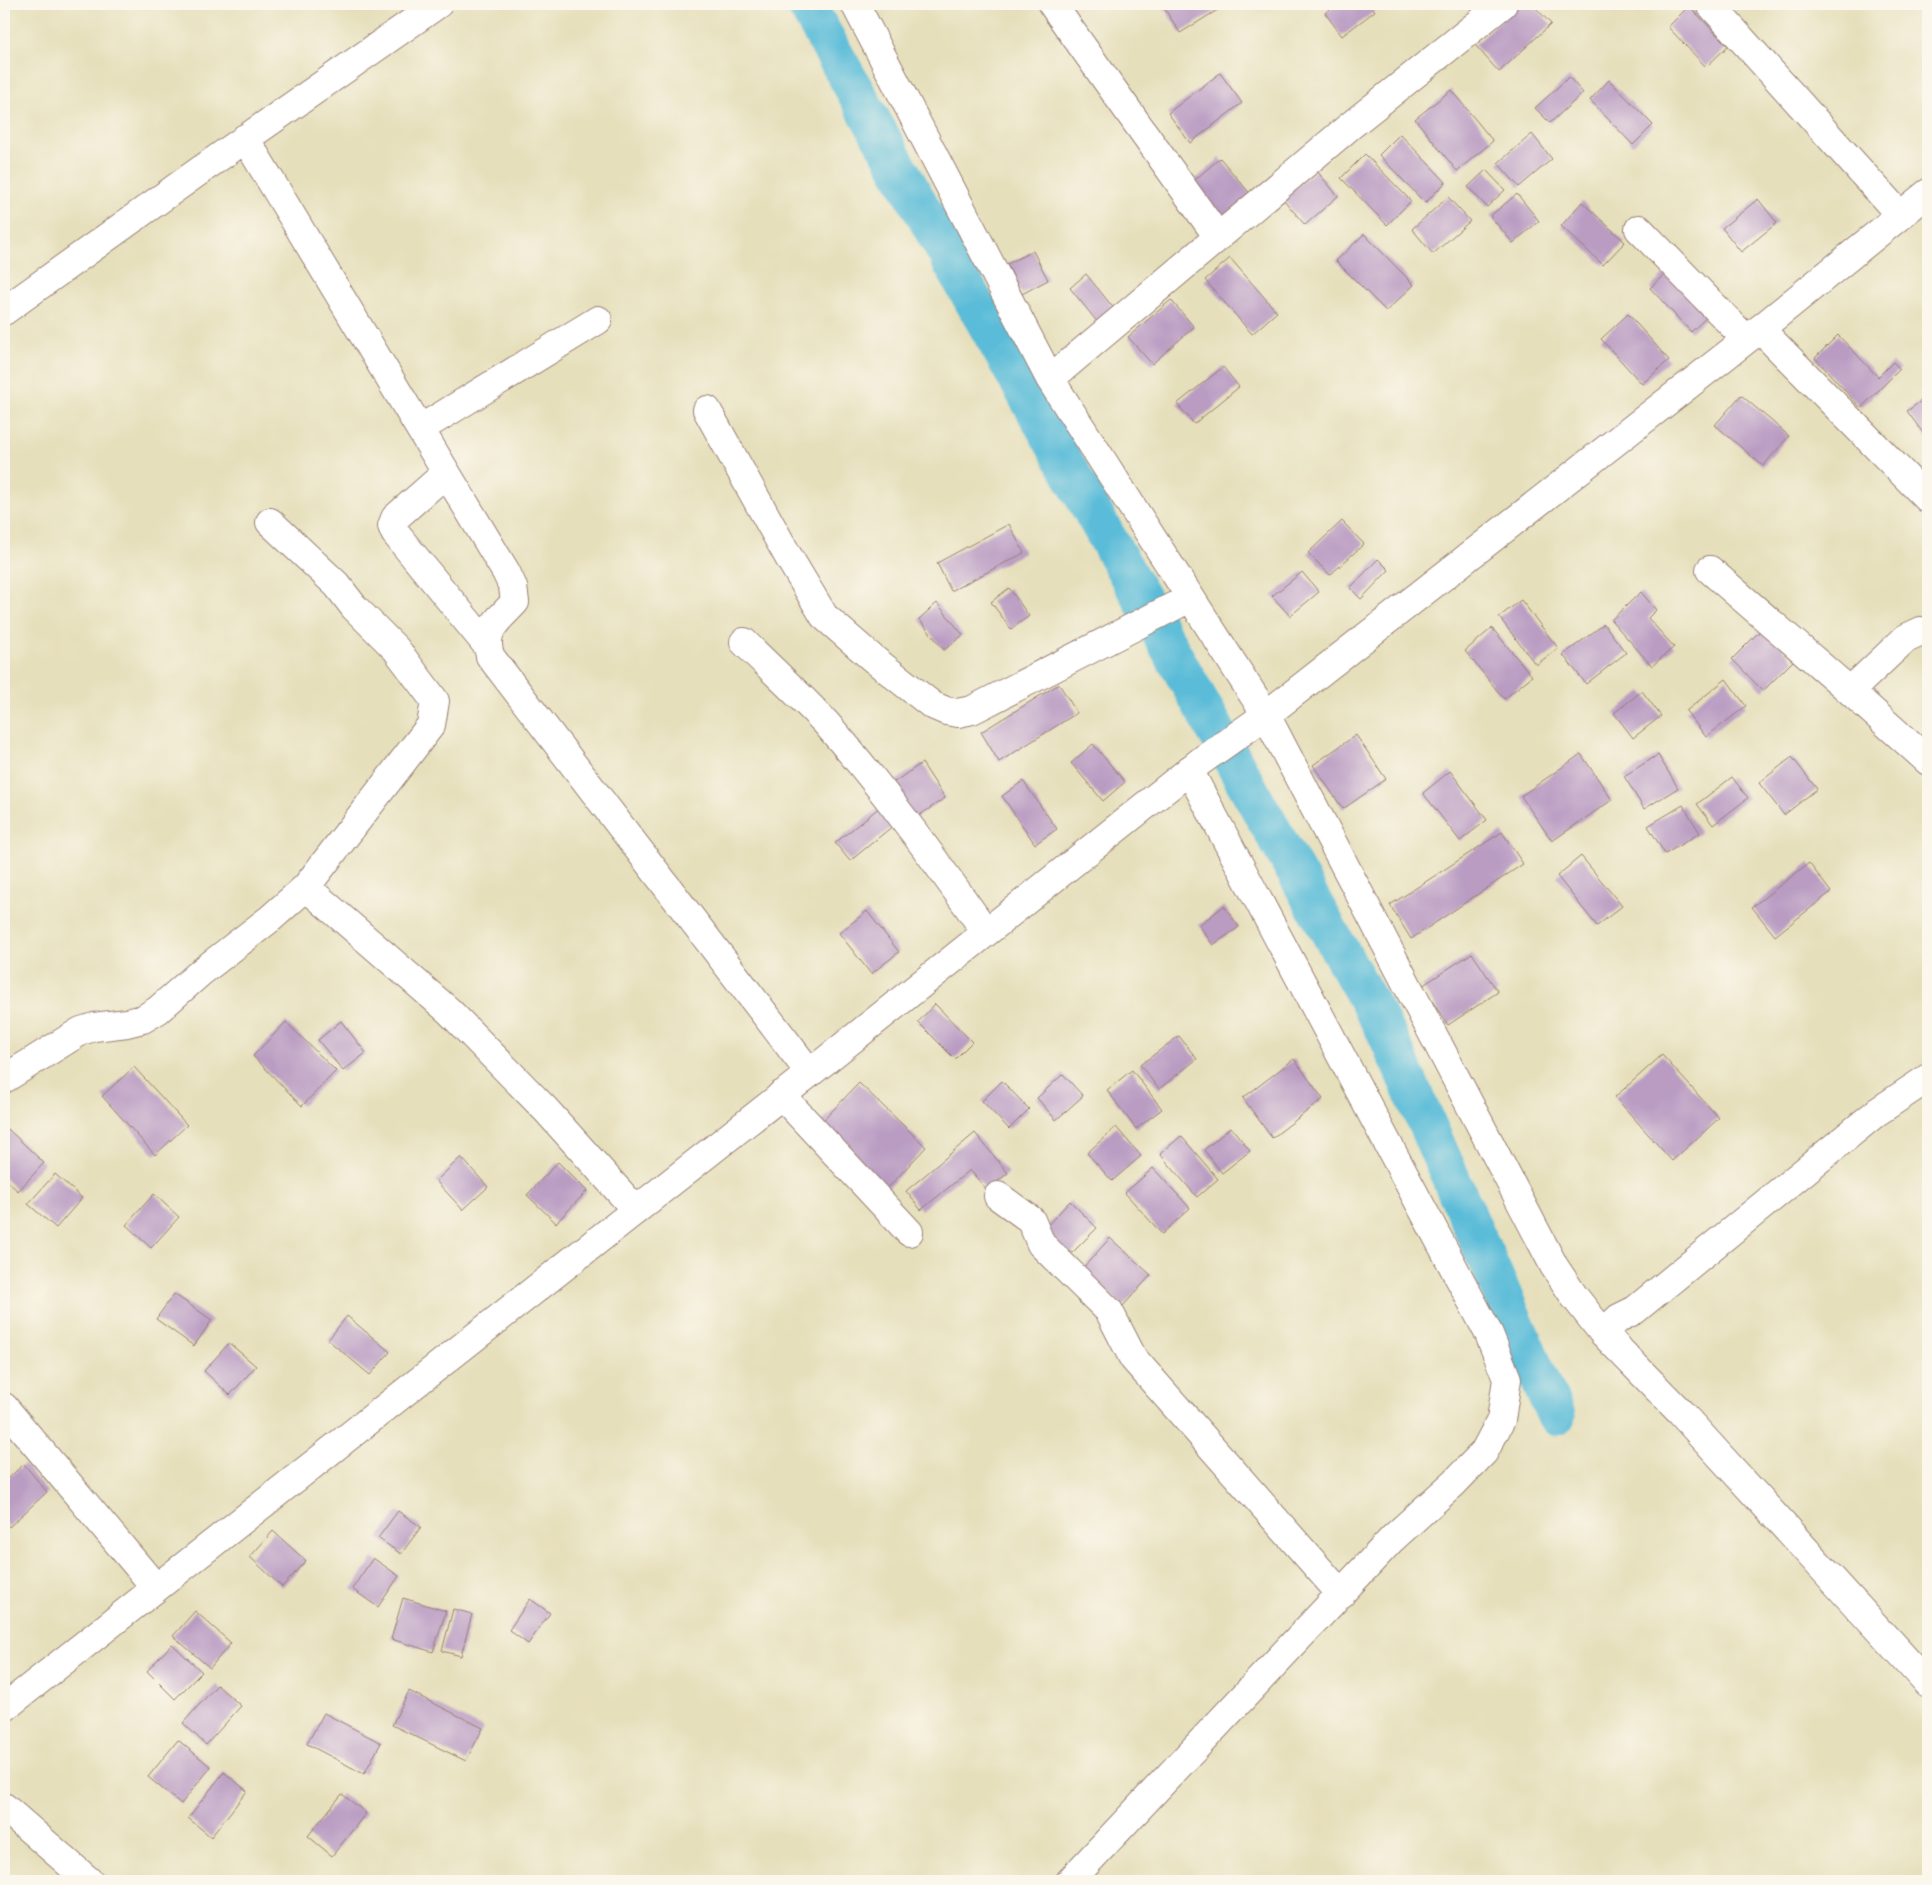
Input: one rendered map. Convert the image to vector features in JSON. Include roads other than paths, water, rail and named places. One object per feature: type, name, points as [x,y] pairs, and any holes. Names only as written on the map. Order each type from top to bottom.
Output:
[{"type":"street","points":[[4,311],[245,138],[438,4]]},
{"type":"street","points":[[855,4],[1050,379],[1181,602],[1257,722],[1554,1266],[1574,1296],[1603,1333],[1681,1413],[1928,1684]]},
{"type":"street","points":[[1052,4],[1218,237]]},
{"type":"street","points":[[1050,379],[1350,126],[1503,4]]},
{"type":"street","points":[[1710,4],[1900,215]]},
{"type":"street","points":[[245,138],[513,587],[515,602],[489,631],[486,644]]},
{"type":"street","points":[[4,1708],[810,1073],[1195,765],[1257,722],[1753,334],[1928,194]]},
{"type":"street","points":[[1639,229],[1928,499]]},
{"type":"street","points":[[420,429],[598,320]]},
{"type":"street","points":[[707,410],[788,556],[824,616],[871,657],[932,705],[946,711],[958,713],[972,710],[1181,602]]},
{"type":"street","points":[[446,473],[395,518],[392,526],[395,533],[486,644],[490,656],[810,1073]]},
{"type":"street","points":[[4,1079],[81,1031],[143,1019],[158,1010],[200,973],[271,918],[306,887],[431,725],[435,701],[396,649],[354,607],[337,585],[270,522]]},
{"type":"street","points":[[1710,570],[1928,761]]},
{"type":"street","points":[[1850,691],[1906,638],[1921,632],[1928,633]]},
{"type":"street","points":[[744,642],[824,721],[872,777],[916,834],[986,932]]},
{"type":"street","points":[[1070,1881],[1392,1539],[1454,1483],[1484,1452],[1501,1420],[1507,1379],[1489,1334],[1195,765]]},
{"type":"street","points":[[306,887],[449,1011],[546,1110],[636,1210]]},
{"type":"street","points":[[1603,1333],[1619,1318],[1643,1304],[1877,1112],[1928,1078]]},
{"type":"street","points":[[781,1095],[910,1232]]},
{"type":"street","points":[[998,1196],[1031,1220],[1041,1244],[1109,1311],[1132,1358],[1341,1594]]},
{"type":"street","points":[[4,1407],[156,1588]]},
{"type":"street","points":[[4,1807],[89,1881]]},
{"type":"waterway","points":[[806,4],[1386,1032],[1556,1416]]}]
